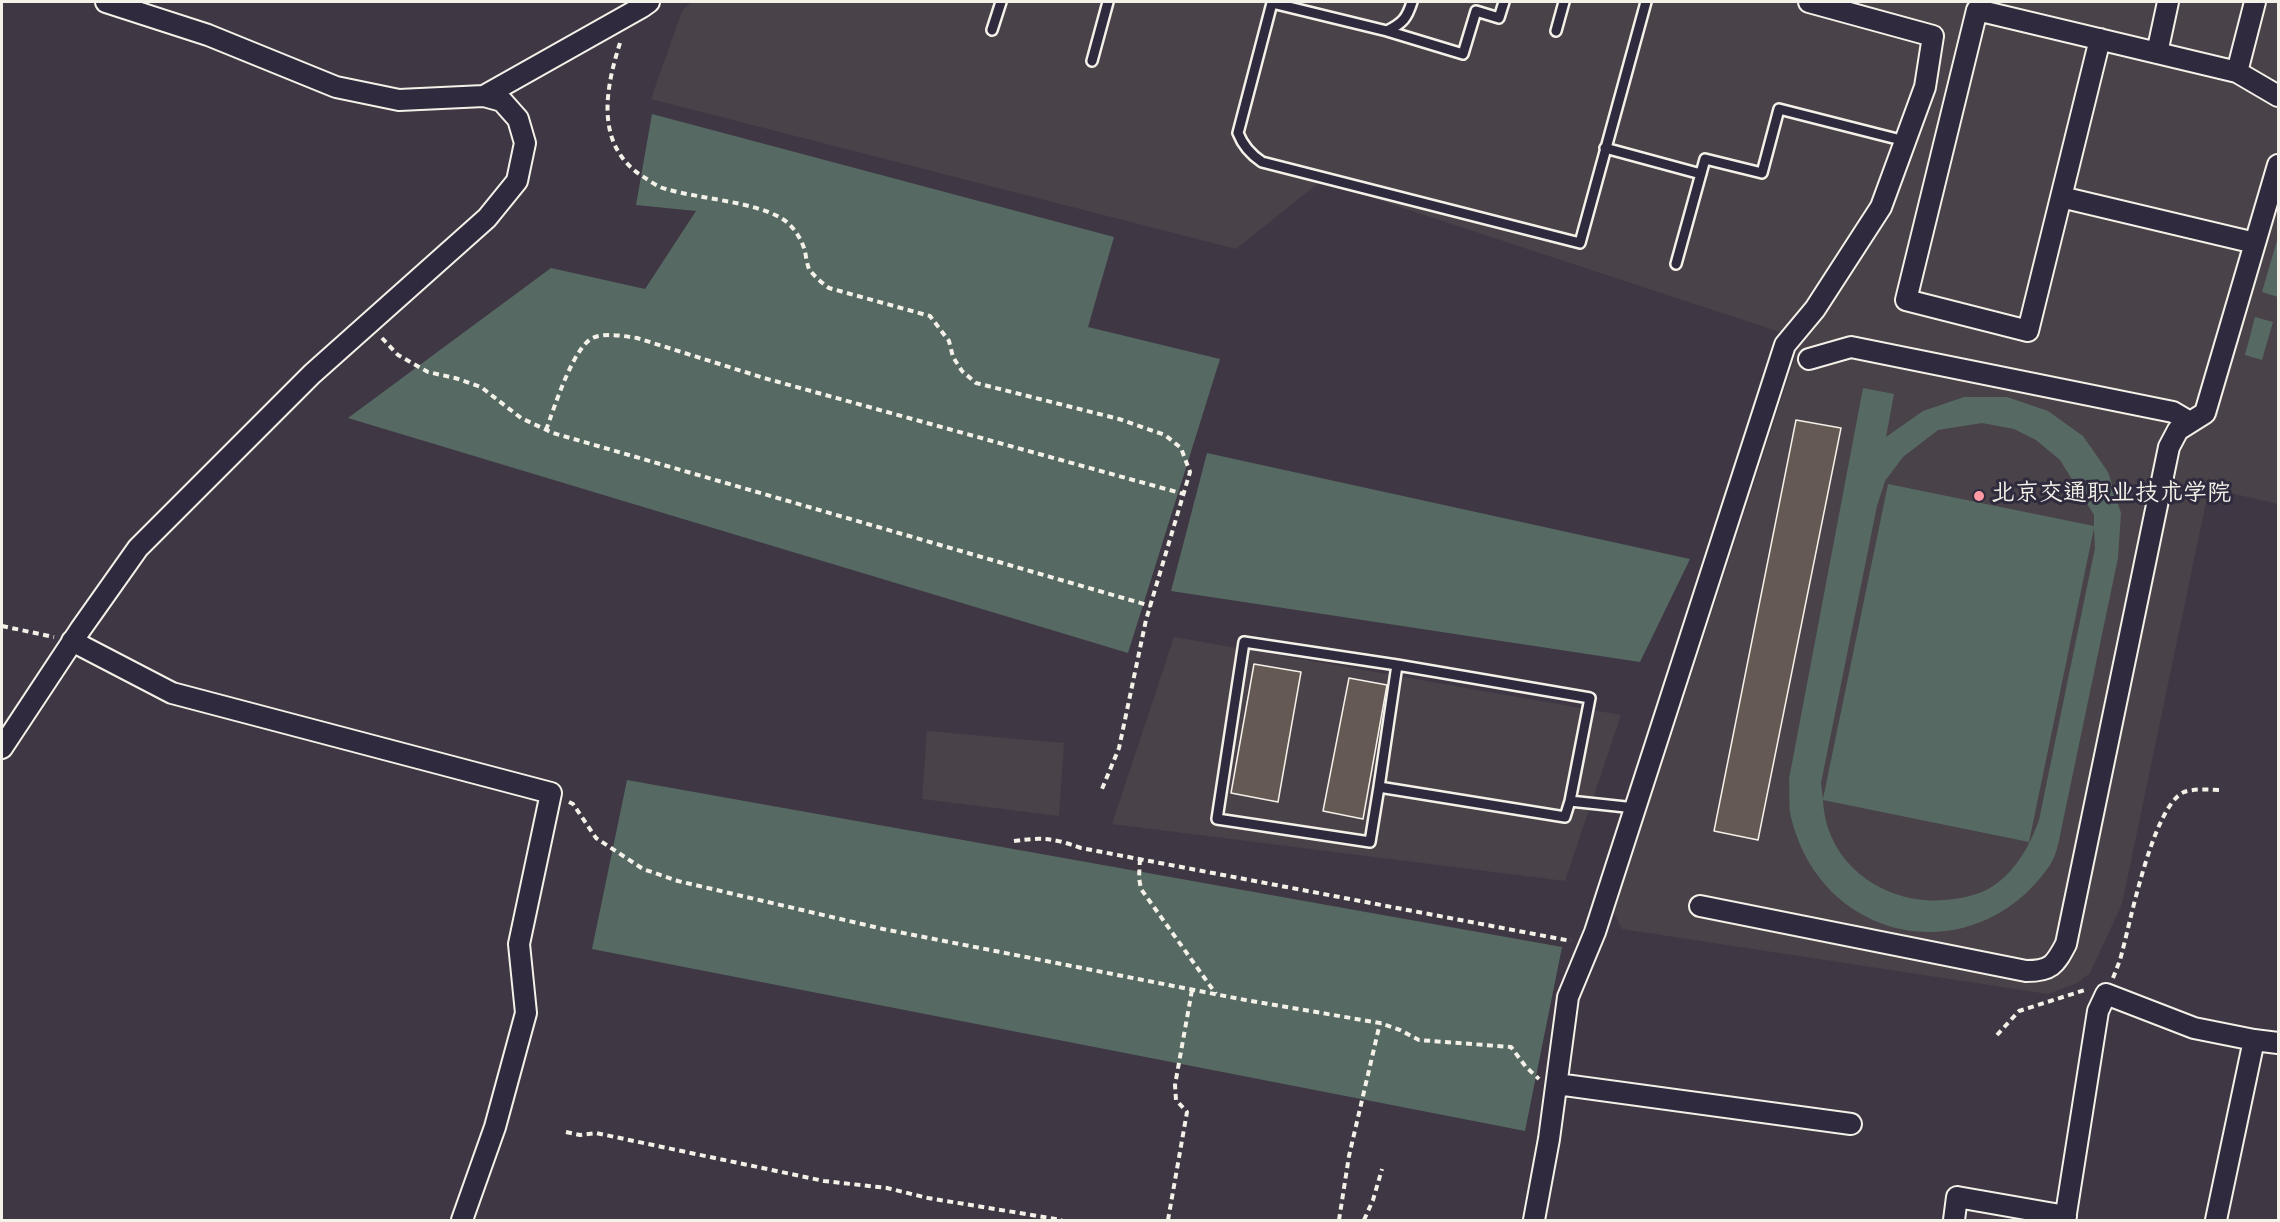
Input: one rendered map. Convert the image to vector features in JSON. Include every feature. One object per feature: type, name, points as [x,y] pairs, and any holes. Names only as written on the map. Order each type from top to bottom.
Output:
[{"type":"street","points":[[2,748],[72,641],[138,548],[312,374],[487,218],[517,181],[525,142],[518,119],[502,100],[484,96],[399,100],[336,87],[208,35],[106,2]]},
{"type":"street","points":[[484,96],[649,2]]},
{"type":"street","points":[[1534,1221],[1549,1139],[1568,997],[1590,944],[1785,345],[1815,309],[1881,207],[1925,87],[1933,36],[1809,2]]},
{"type":"street","points":[[2157,53],[2168,2]]},
{"type":"street","points":[[2237,72],[2255,2]]},
{"type":"street","points":[[2100,39],[2028,331],[1906,300],[1977,10],[2009,9],[2100,39],[2237,72],[2278,96]]},
{"type":"street","points":[[1700,906],[2026,971],[2043,971],[2056,962],[2066,944],[2169,447],[2178,430],[2205,413],[2278,165]]},
{"type":"street","points":[[2061,197],[2255,243]]},
{"type":"street","points":[[1809,359],[1851,347],[2173,412],[2190,422]]},
{"type":"street","points":[[72,641],[172,693],[551,793],[519,944],[526,1013],[495,1127],[462,1221]]},
{"type":"street","points":[[1954,1221],[1957,1197],[2066,1218],[2098,1011],[2106,994],[2194,1029],[2278,1043]]},
{"type":"street","points":[[2216,1221],[2254,1040]]},
{"type":"street","points":[[1557,1084],[1851,1125]]},
{"type":"lane","points":[[992,30],[1001,2]]},
{"type":"lane","points":[[1092,61],[1108,2]]},
{"type":"lane","points":[[1387,31],[1400,25],[1407,17],[1412,2]]},
{"type":"lane","points":[[1504,2],[1499,18],[1476,11],[1462,54],[1387,31],[1272,3],[1238,133],[1242,144],[1262,162],[1580,243],[1646,2]]},
{"type":"lane","points":[[1556,32],[1564,2]]},
{"type":"lane","points":[[1676,264],[1705,159],[1762,173],[1779,109],[1905,141]]},
{"type":"lane","points":[[1605,148],[1701,174]]},
{"type":"lane","points":[[1379,787],[1565,817],[1590,698],[1397,665],[1244,642],[1217,819],[1371,842],[1379,787],[1397,665]]},
{"type":"lane","points":[[1570,801],[1635,808]]},
{"type":"path","points":[[628,15],[612,69],[607,114],[615,148],[628,167],[662,189],[765,211],[783,219],[793,227],[804,248],[809,268],[820,281],[829,288],[930,316],[949,341],[953,357],[962,371],[976,383],[1119,419],[1165,435],[1181,448],[1191,472],[1151,606],[1128,696],[1119,747],[1102,789]]},
{"type":"path","points":[[369,324],[398,355],[428,372],[481,387],[521,418],[546,430],[1151,606]]},
{"type":"path","points":[[546,430],[572,360],[589,339],[616,335],[637,338],[764,378],[1184,494]]},
{"type":"path","points":[[2,626],[72,641]]},
{"type":"path","points":[[1997,1035],[2019,1011],[2070,997],[2090,988],[2106,994],[2121,960],[2150,846],[2170,804],[2184,792],[2222,790]]},
{"type":"path","points":[[551,793],[573,804],[596,838],[643,869],[678,881],[883,929],[1192,990],[1380,1023],[1400,1029],[1419,1040],[1511,1047],[1526,1067],[1541,1081],[1557,1084]]},
{"type":"path","points":[[1014,841],[1041,837],[1081,848],[1590,944]]},
{"type":"path","points":[[1140,859],[1141,889],[1216,994]]},
{"type":"path","points":[[1168,1221],[1187,1112],[1176,1100],[1175,1085],[1192,990]]},
{"type":"path","points":[[1339,1221],[1349,1156],[1380,1023]]},
{"type":"path","points":[[566,1132],[580,1135],[596,1133],[824,1181],[886,1188],[928,1198],[1062,1221]]},
{"type":"path","points":[[1364,1221],[1382,1169]]},
{"type":"shaded area","name":"北京交通职业技术学院","points":[[691,2],[2278,2],[2278,504],[2209,488],[2122,904],[2090,973],[2077,983],[2048,994],[1622,929],[1614,913],[1801,339],[1321,181],[1236,249],[651,99],[682,11]]},
{"type":"shaded area","points":[[1174,637],[1621,715],[1565,881],[1112,824]]},
{"type":"shaded area","points":[[927,731],[1064,743],[1059,816],[922,799]]},
{"type":"green space","points":[[652,114],[1114,237],[1088,327],[1220,359],[1128,653],[348,418],[551,268],[645,289],[696,211],[636,205]]},
{"type":"green space","points":[[2278,237],[2278,297],[2262,292]]},
{"type":"green space","points":[[2255,317],[2273,322],[2262,360],[2245,355]]},
{"type":"green space","points":[[1863,388],[1894,394],[1886,437],[1923,411],[1964,397],[2007,397],[2048,411],[2083,436],[2108,472],[2121,513],[2118,558],[2058,843],[2050,865],[2019,899],[1984,921],[1945,931],[1906,930],[1869,918],[1836,896],[1810,863],[1792,821],[1789,779]],"holes":[[[1982,423],[2014,429],[2036,440],[2060,460],[2094,515],[2094,526],[1888,484],[1823,799],[1821,783],[1877,506],[1885,481],[1903,457],[1938,430]],[[2094,528],[2095,548],[2039,820],[2031,839],[2021,857],[2009,873],[1993,886],[1974,895],[1954,899],[1930,900],[1907,897],[1886,890],[1866,879],[1849,864],[1836,846],[1827,824],[1823,800],[2029,842]]]},
{"type":"green space","points":[[1207,453],[1690,559],[1640,662],[1171,591]]},
{"type":"green space","points":[[627,780],[1562,947],[1525,1131],[592,949]]},
{"type":"building","points":[[1796,420],[1841,428],[1758,840],[1714,831]]},
{"type":"building","points":[[1254,664],[1301,672],[1278,802],[1231,793]]},
{"type":"building","points":[[1349,678],[1387,685],[1363,819],[1323,811]]},
{"type":"place","name":"北京交通职业技术学院","points":[[1979,496]]}]
